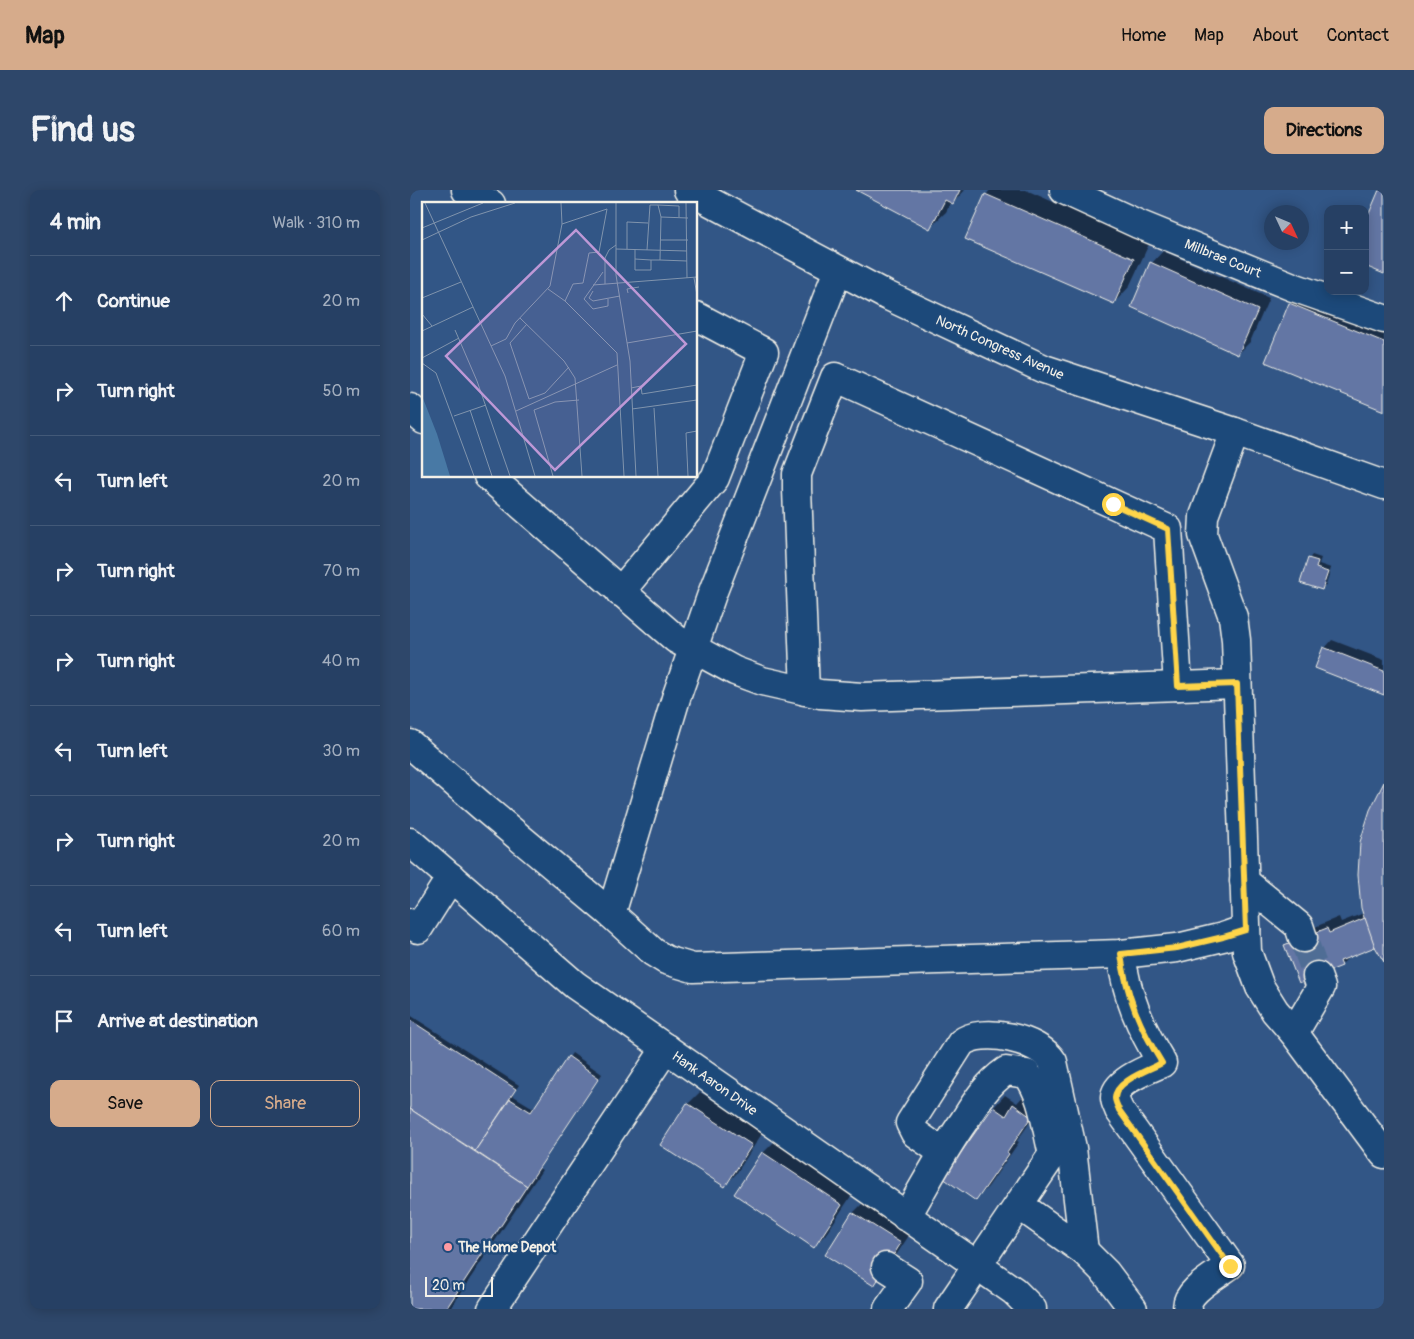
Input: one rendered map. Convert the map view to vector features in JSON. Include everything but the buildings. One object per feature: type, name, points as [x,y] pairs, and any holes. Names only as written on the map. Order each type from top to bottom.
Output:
[{"type":"street","points":[[466,190],[488,202]]},
{"type":"street","name":"North Congress Avenue","points":[[688,190],[886,295],[1044,369],[1235,432],[1384,485]]},
{"type":"street","name":"Millbrae Court","points":[[1064,190],[1138,224],[1293,287],[1384,319]]},
{"type":"street","points":[[611,914],[692,648],[838,270]]},
{"type":"street","points":[[620,592],[715,478],[764,352],[698,317]]},
{"type":"street","points":[[805,691],[796,489],[798,474],[835,377],[1168,529],[1178,686]]},
{"type":"street","points":[[410,408],[422,418]]},
{"type":"street","points":[[1235,432],[1204,516],[1203,535],[1233,617],[1236,640],[1247,952],[1260,988],[1275,1011],[1294,1033],[1384,1154]]},
{"type":"street","points":[[490,478],[676,639],[735,671],[762,681],[820,694],[862,696],[1237,684]]},
{"type":"street","points":[[410,744],[483,808],[611,914],[652,952],[666,960],[693,968],[1121,954],[1177,948],[1246,930]]},
{"type":"street","name":"Hank Aaron Drive","points":[[410,842],[575,985],[1014,1291],[1032,1309]]},
{"type":"street","points":[[410,923],[418,929],[451,877]]},
{"type":"street","points":[[1244,881],[1299,926],[1303,938]]},
{"type":"street","points":[[1121,954],[1124,978],[1131,1001],[1162,1063],[1129,1079],[1119,1088],[1115,1098],[1119,1110],[1230,1266],[1189,1296],[1186,1305],[1188,1309]]},
{"type":"street","points":[[1294,1033],[1321,987],[1317,976]]},
{"type":"street","points":[[942,1152],[915,1132],[911,1127],[911,1121],[961,1043],[968,1038],[995,1035],[1023,1041],[1040,1048],[1050,1056],[1053,1062],[1062,1151],[1084,1251]]},
{"type":"street","points":[[492,1309],[666,1048]]},
{"type":"street","points":[[906,1217],[942,1152],[984,1090],[1006,1071],[1027,1074],[1034,1083],[1062,1151]]},
{"type":"street","points":[[948,1309],[1019,1205],[1062,1151]]},
{"type":"street","points":[[1019,1205],[1084,1251],[1106,1273],[1133,1309]]},
{"type":"street","points":[[886,1266],[908,1281],[888,1309]]},
{"type":"tunnel","points":[[1303,938],[1317,976]]},
{"type":"place","name":"The Home Depot","points":[[448,1247]]},
{"type":"route","points":[[1113,504],[1168,529],[1178,686],[1237,684],[1246,930],[1177,948],[1121,954],[1124,978],[1131,1001],[1162,1063],[1129,1079],[1119,1088],[1115,1098],[1119,1110],[1230,1266]]}]
